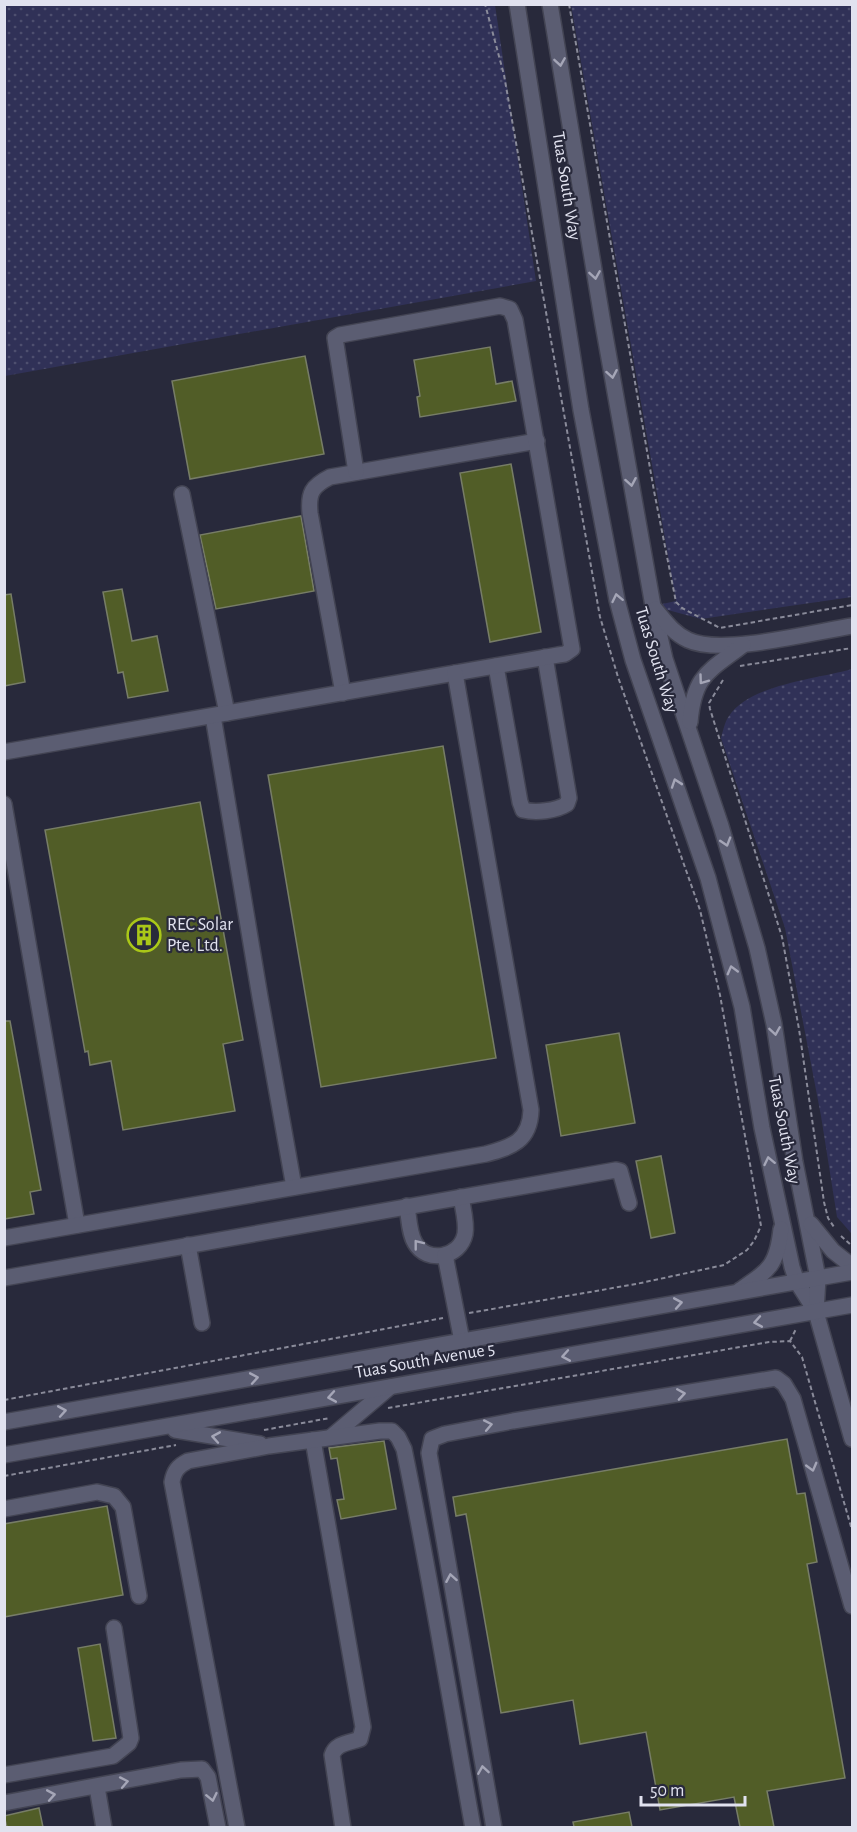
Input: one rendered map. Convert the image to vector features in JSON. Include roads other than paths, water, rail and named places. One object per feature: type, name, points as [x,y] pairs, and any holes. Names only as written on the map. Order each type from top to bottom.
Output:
[{"type":"street","name":"Tuas South Way","points":[[517,4],[581,410],[617,600],[633,660],[714,900],[742,1007],[762,1128],[797,1282],[816,1312],[852,1439]]},
{"type":"street","name":"Tuas South Way","points":[[550,4],[653,606],[665,660],[690,730],[757,948],[774,1024],[795,1162],[818,1278],[816,1312]]},
{"type":"street","points":[[4,752],[565,654],[572,649],[515,320],[510,309],[500,306],[340,335],[335,338],[356,472]]},
{"type":"street","points":[[344,693],[309,503],[316,485],[330,477],[537,441]]},
{"type":"street","points":[[182,494],[220,714],[260,997],[294,1187]]},
{"type":"street","points":[[653,606],[671,629],[690,641],[712,645],[742,645],[852,626]]},
{"type":"street","points":[[690,730],[692,700],[701,678],[742,645]]},
{"type":"street","points":[[496,666],[520,802],[524,810],[547,810],[562,807],[567,804],[568,798],[545,657]]},
{"type":"street","points":[[4,1238],[496,1151],[517,1143],[526,1134],[531,1123],[531,1110],[455,673]]},
{"type":"street","points":[[4,804],[77,1225]]},
{"type":"street","points":[[4,1278],[616,1170],[620,1171],[629,1203]]},
{"type":"street","points":[[407,1206],[412,1237],[416,1245],[429,1255],[445,1255],[459,1247],[465,1234],[461,1197]]},
{"type":"street","points":[[735,1293],[773,1264],[779,1243],[782,1218]]},
{"type":"street","points":[[807,1219],[833,1251],[852,1266]]},
{"type":"street","points":[[188,1245],[202,1323]]},
{"type":"street","points":[[445,1255],[462,1341]]},
{"type":"street","name":"Tuas South Avenue 5","points":[[4,1422],[852,1272]]},
{"type":"street","name":"Tuas South Avenue 5","points":[[4,1455],[852,1305]]},
{"type":"street","points":[[494,1827],[429,1453],[432,1439],[445,1434],[513,1421],[776,1378],[784,1384],[793,1399],[852,1606]]},
{"type":"street","points":[[330,1438],[390,1387]]},
{"type":"street","points":[[163,1428],[269,1446]]},
{"type":"street","points":[[237,1827],[172,1482],[179,1466],[188,1461],[364,1432],[393,1431],[404,1449],[429,1574],[473,1827]]},
{"type":"street","points":[[313,1440],[363,1726],[360,1739],[341,1745],[334,1749],[332,1755],[343,1827]]},
{"type":"street","points":[[4,1509],[98,1492],[114,1496],[123,1507],[139,1596]]},
{"type":"street","points":[[4,1775],[113,1756],[129,1743],[131,1738],[114,1628]]},
{"type":"street","points":[[4,1803],[181,1770],[202,1769],[208,1777],[218,1827]]},
{"type":"street","points":[[97,1787],[104,1827]]},
{"type":"place","name":"REC Solar Pte. Ltd.","points":[[144,935]]}]
